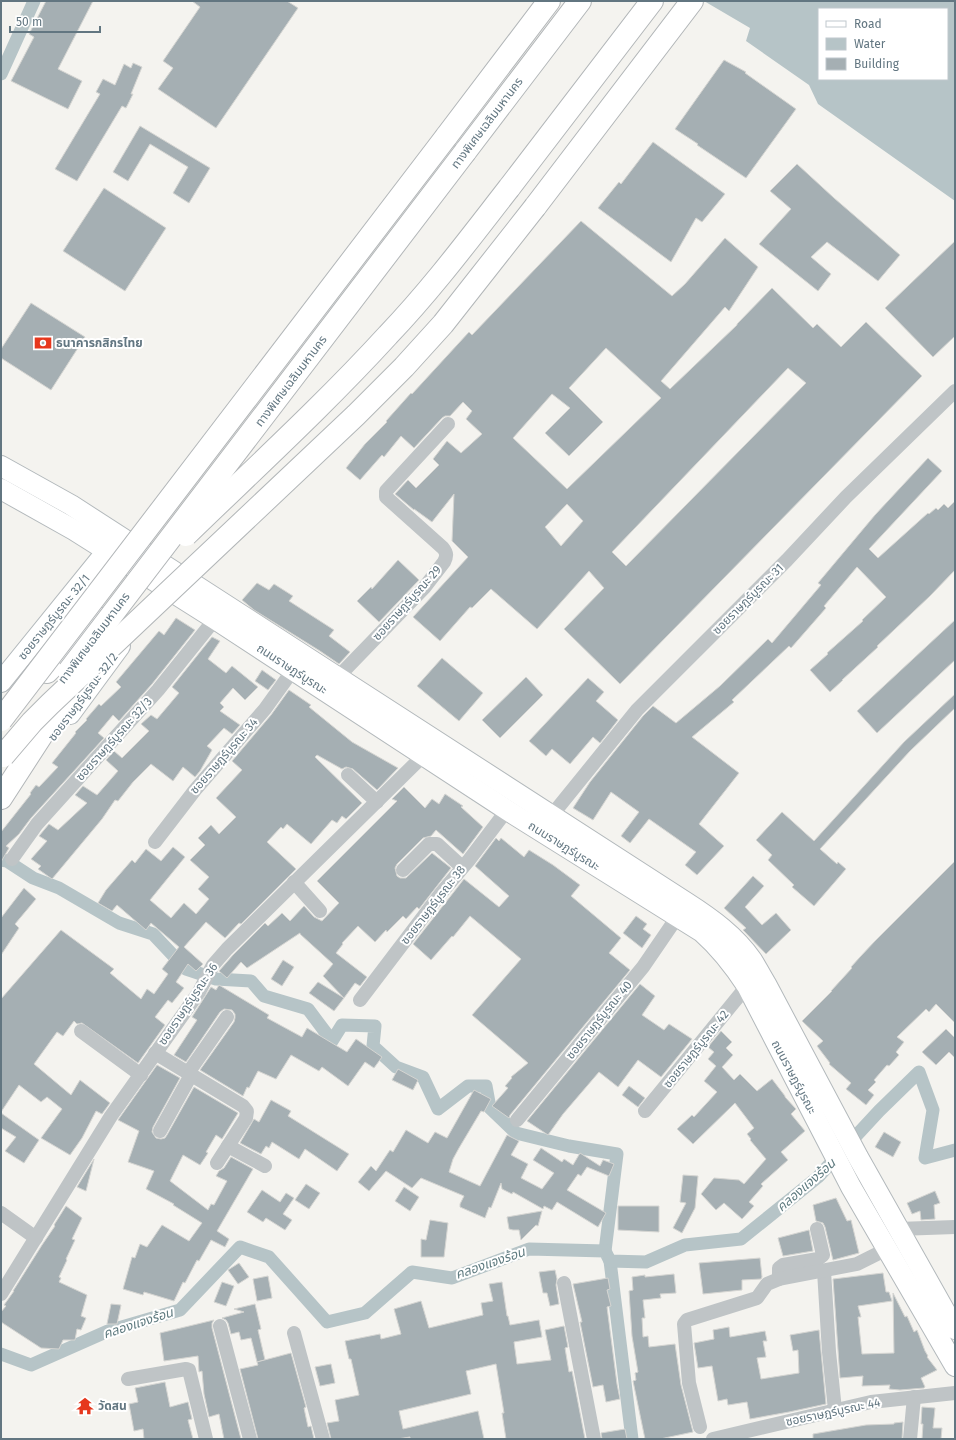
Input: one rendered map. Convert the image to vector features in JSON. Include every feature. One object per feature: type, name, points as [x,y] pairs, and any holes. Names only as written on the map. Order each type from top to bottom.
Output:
[{"type":"highway","name":"ทางพิเศษเฉลิมมหานคร","points":[[1,720],[549,1]]},
{"type":"highway","name":"ทางพิเศษเฉลิมมหานคร","points":[[2,758],[580,1]]},
{"type":"highway","points":[[1,724],[55,664],[336,389],[412,309],[504,194],[652,1]]},
{"type":"highway","points":[[2,758],[36,718],[356,415],[404,367],[462,301],[692,1]]},
{"type":"highway","points":[[1,704],[45,663],[108,612]]},
{"type":"highway","points":[[1,798],[45,730],[96,661]]},
{"type":"main road","name":"ถนนราษฎร์บูรณะ","points":[[1,466],[71,505],[338,677],[552,815],[682,910],[708,927],[732,937],[752,960],[766,984],[863,1207],[955,1366]]},
{"type":"main road","name":"ถนนราษฎร์บูรณะ","points":[[1,489],[74,530],[165,587],[508,810],[682,910]]},
{"type":"main road","name":"ซอยราษฎร์บูรณะ 32/1","points":[[1,682],[107,551]]},
{"type":"main road","name":"ซอยราษฎร์บูรณะ 32/2","points":[[1,806],[165,587]]},
{"type":"main road","name":"ถนนราษฎร์บูรณะ","points":[[708,927],[714,943],[731,962],[747,986],[814,1095],[880,1197],[955,1328]]},
{"type":"street","name":"ซอยราษฎร์บูรณะ 31","points":[[552,815],[637,710],[787,560],[846,497],[955,391]]},
{"type":"street","name":"ซอยราษฎร์บูรณะ 29","points":[[338,677],[424,588],[447,557],[447,552],[443,548],[386,497],[386,491],[448,424]]},
{"type":"street","name":"ซอยราษฎร์บูรณะ 32/3","points":[[12,859],[37,824],[158,690],[214,619]]},
{"type":"street","name":"ซอยราษฎร์บูรณะ 34","points":[[155,842],[195,790],[265,709],[294,670]]},
{"type":"street","name":"ซอยราษฎร์บูรณะ 36","points":[[1,1294],[111,1116],[141,1075],[206,979],[213,966],[227,949],[294,882],[424,755]]},
{"type":"street","points":[[348,775],[377,802]]},
{"type":"street","name":"ซอยราษฎร์บูรณะ 38","points":[[360,1000],[442,892],[508,810]]},
{"type":"street","points":[[404,870],[429,844],[433,843],[437,844],[462,868]]},
{"type":"street","points":[[294,882],[320,911]]},
{"type":"street","name":"ซอยราษฎร์บูรณะ 40","points":[[517,1120],[643,967],[682,910]]},
{"type":"street","name":"ซอยราษฎร์บูรณะ 42","points":[[645,1111],[747,986]]},
{"type":"street","points":[[160,1132],[189,1074],[227,1017]]},
{"type":"street","points":[[81,1031],[141,1075]]},
{"type":"street","points":[[155,1053],[242,1106],[247,1111],[246,1118],[217,1163]]},
{"type":"street","points":[[228,1146],[265,1166]]},
{"type":"street","points":[[1,1213],[36,1238]]},
{"type":"street","points":[[898,1229],[955,1227]]},
{"type":"street","points":[[779,1279],[779,1268],[782,1265],[818,1258],[822,1255],[816,1229]]},
{"type":"street","points":[[700,1427],[689,1383],[684,1324],[687,1320],[757,1298],[767,1284],[779,1279],[857,1264],[887,1249]]},
{"type":"street","points":[[824,1271],[829,1352],[835,1410]]},
{"type":"street","points":[[564,1283],[594,1439]]},
{"type":"street","points":[[220,1326],[250,1439]]},
{"type":"street","points":[[294,1333],[323,1439]]},
{"type":"street","points":[[128,1379],[186,1369],[189,1370],[206,1439]]},
{"type":"street","name":"ซอยราษฎร์บูรณะ 44","points":[[713,1439],[748,1435],[835,1410],[871,1402],[955,1393]]},
{"type":"street","points":[[910,1439],[914,1398]]},
{"type":"water","points":[[704,1],[955,1],[955,201],[818,104],[809,85],[746,41],[750,28]]},
{"type":"building","points":[[46,1],[93,1],[58,69],[82,81],[68,109],[11,81],[34,37],[29,34]]},
{"type":"building","points":[[192,1],[287,1],[298,8],[216,128],[158,89],[173,68],[163,61],[200,7]]},
{"type":"building","points":[[724,60],[746,72],[745,73],[796,109],[746,178],[675,129]]},
{"type":"building","points":[[133,63],[142,67],[131,94],[133,94],[126,108],[122,106],[77,181],[55,169],[100,94],[96,92],[103,79],[115,85],[124,64],[131,68]]},
{"type":"building","points":[[140,126],[210,168],[189,203],[173,193],[188,167],[150,144],[128,181],[113,172]]},
{"type":"building","points":[[653,142],[725,194],[702,222],[696,218],[671,262],[598,208],[619,182],[621,184]]},
{"type":"building","points":[[797,164],[900,255],[878,281],[827,242],[811,257],[831,274],[818,291],[759,244],[791,209],[770,191]]},
{"type":"building","points":[[104,188],[166,228],[125,291],[63,251]]},
{"type":"building","points":[[581,221],[672,296],[685,284],[725,238],[758,267],[729,311],[725,307],[661,381],[670,389],[737,325],[772,288],[813,328],[817,324],[841,347],[866,322],[922,376],[620,684],[564,629],[604,588],[589,571],[537,629],[491,589],[472,608],[470,607],[440,641],[413,617],[468,557],[452,541],[454,494],[432,522],[414,510],[395,494],[408,480],[416,488],[439,465],[433,459],[447,441],[461,453],[482,434],[466,419],[472,411],[463,402],[450,416],[445,416],[442,418],[414,448],[401,436],[384,457],[382,455],[360,480],[346,468],[365,444],[387,422],[386,421],[411,393],[412,394],[469,332],[472,335]],"holes":[[[606,348],[661,398],[567,489],[513,438],[552,394],[570,408],[545,433],[569,456],[603,422],[569,388]],[[788,368],[806,383],[626,566],[612,552]],[[567,504],[583,521],[561,546],[545,527]]]},
{"type":"building","points":[[955,241],[955,336],[933,357],[885,308]]},
{"type":"building","name":"ธนาคารกสิกรไทย","points":[[31,303],[85,337],[51,390],[1,358],[1,349]]},
{"type":"building","points":[[928,458],[942,471],[869,549],[878,558],[928,513],[929,514],[936,508],[938,510],[944,504],[948,508],[955,501],[955,570],[877,646],[878,647],[830,692],[810,670],[863,621],[862,620],[886,597],[857,567],[824,606],[826,608],[791,648],[789,646],[732,700],[734,702],[692,737],[739,773],[699,824],[724,846],[697,875],[685,865],[696,852],[649,819],[630,843],[621,836],[639,812],[611,792],[593,820],[573,808],[590,782],[643,716],[653,706],[676,723],[720,686],[768,639],[772,643],[821,585],[818,583],[875,515]]},
{"type":"building","points":[[398,560],[419,580],[379,622],[357,601],[371,587],[372,589]]},
{"type":"building","points":[[257,583],[269,590],[274,584],[293,596],[289,601],[334,630],[329,636],[350,652],[339,664],[254,610],[242,600]]},
{"type":"building","points":[[176,618],[195,630],[152,684],[119,721],[113,715],[98,733],[104,738],[31,818],[19,834],[6,846],[9,848],[1,862],[1,832],[31,794],[30,793],[36,785],[39,787],[58,767],[52,763],[76,733],[75,732],[87,720],[86,719],[99,704],[101,706],[121,687],[116,682],[159,631],[164,635]]},
{"type":"building","points":[[955,620],[955,660],[877,733],[857,711]]},
{"type":"building","points":[[212,637],[220,641],[208,659],[226,673],[232,666],[258,687],[245,700],[233,688],[220,703],[224,707],[220,711],[240,725],[232,734],[224,728],[207,746],[212,750],[195,777],[183,767],[173,781],[151,764],[133,782],[118,801],[115,800],[102,819],[52,879],[38,869],[41,866],[31,859],[47,841],[39,836],[49,824],[58,830],[87,803],[75,795],[83,786],[97,795],[118,771],[106,760],[114,751],[122,758],[149,731],[141,724],[151,715],[157,719],[179,693],[172,687]]},
{"type":"building","points":[[442,658],[483,693],[459,721],[417,686]]},
{"type":"building","points":[[262,670],[276,680],[268,690],[255,681]]},
{"type":"building","points":[[526,677],[543,695],[500,738],[482,720]]},
{"type":"building","points":[[588,678],[604,692],[596,701],[618,720],[600,743],[593,737],[570,764],[552,749],[546,756],[529,741]]},
{"type":"building","points":[[289,690],[311,705],[309,707],[352,742],[398,768],[377,790],[353,769],[346,767],[342,769],[317,755],[315,757],[362,803],[346,819],[342,816],[337,823],[332,820],[311,844],[287,824],[283,829],[281,827],[267,842],[296,869],[225,938],[206,922],[184,947],[203,964],[196,971],[188,964],[176,982],[184,988],[172,1003],[168,1000],[155,1017],[165,1025],[138,1063],[82,1023],[77,1024],[74,1021],[63,1036],[57,1032],[34,1064],[71,1095],[80,1080],[110,1103],[102,1114],[96,1111],[82,1138],[70,1155],[41,1138],[62,1109],[47,1097],[41,1102],[19,1085],[1,1112],[1,999],[61,930],[114,969],[110,973],[141,999],[147,989],[154,994],[168,974],[162,969],[179,947],[151,923],[146,930],[117,905],[112,911],[98,903],[106,890],[132,860],[135,863],[146,849],[161,861],[173,847],[185,857],[150,900],[171,918],[184,903],[196,914],[209,899],[198,889],[209,877],[190,860],[205,845],[198,838],[211,825],[219,834],[236,817],[216,798],[242,770],[232,761],[271,715]]},
{"type":"building","points":[[955,694],[955,708],[910,751],[820,849],[837,864],[838,862],[846,869],[814,906],[792,887],[794,885],[768,860],[772,855],[756,840],[782,812],[814,841],[904,742]]},
{"type":"building","points":[[404,787],[425,808],[432,799],[439,804],[445,794],[463,806],[461,807],[483,827],[463,854],[436,830],[431,836],[423,838],[397,864],[395,868],[397,876],[400,878],[406,878],[432,853],[451,868],[419,909],[417,907],[406,919],[403,916],[387,932],[386,930],[375,942],[358,926],[342,943],[343,944],[336,953],[367,977],[360,986],[355,983],[344,998],[323,976],[333,964],[300,933],[247,968],[241,962],[227,978],[219,971],[265,923],[268,926],[282,913],[290,921],[304,906],[314,917],[322,921],[339,903],[317,881],[397,801],[392,799]]},
{"type":"building","points":[[496,838],[499,841],[501,838],[524,857],[529,850],[553,865],[580,885],[571,896],[621,938],[609,953],[630,970],[509,1118],[492,1106],[508,1088],[505,1086],[512,1078],[511,1077],[528,1063],[472,1015],[521,959],[470,916],[453,937],[452,936],[431,960],[413,944],[464,879],[499,907],[509,896],[475,866]]},
{"type":"building","points":[[955,861],[955,1023],[936,1004],[929,1012],[926,1009],[897,1037],[904,1042],[896,1052],[899,1055],[889,1066],[887,1065],[874,1080],[876,1082],[868,1090],[874,1095],[866,1105],[846,1089],[851,1083],[829,1064],[830,1063],[817,1046],[823,1041],[802,1021],[832,991],[852,968],[851,967],[875,941]]},
{"type":"building","points":[[753,876],[764,886],[745,907],[762,925],[776,913],[791,930],[766,954],[743,930],[746,928],[724,908]]},
{"type":"building","points":[[24,888],[36,899],[15,924],[19,928],[1,955],[1,918]]},
{"type":"building","points":[[636,916],[647,924],[643,929],[651,935],[642,948],[623,933]]},
{"type":"building","points":[[283,960],[294,967],[282,986],[271,979]]},
{"type":"building","points":[[318,982],[344,998],[334,1011],[309,993]]},
{"type":"building","points":[[640,984],[655,996],[642,1015],[664,1030],[669,1024],[692,1039],[661,1077],[638,1060],[618,1087],[599,1072],[563,1114],[548,1135],[527,1121]]},
{"type":"building","points":[[219,985],[269,1015],[267,1018],[302,1037],[307,1028],[347,1052],[356,1039],[382,1057],[374,1068],[365,1062],[348,1086],[322,1067],[319,1071],[291,1055],[276,1079],[258,1071],[249,1088],[247,1087],[243,1096],[200,1070],[234,1022],[235,1014],[232,1010],[224,1009],[220,1012],[186,1062],[174,1055],[197,1020],[192,1017],[211,987],[216,990]]},
{"type":"building","points":[[946,1029],[955,1038],[955,1058],[949,1052],[936,1065],[922,1052]]},
{"type":"building","points":[[721,1031],[732,1042],[726,1048],[733,1055],[722,1067],[734,1080],[740,1074],[757,1091],[772,1079],[796,1109],[791,1114],[805,1131],[781,1152],[788,1160],[761,1184],[763,1186],[749,1202],[754,1206],[742,1219],[724,1203],[716,1210],[701,1194],[714,1178],[739,1180],[744,1184],[766,1159],[750,1140],[751,1139],[747,1134],[754,1128],[735,1103],[693,1144],[677,1129],[692,1115],[694,1117],[717,1092],[704,1081],[716,1066],[708,1059],[714,1052],[708,1047]]},
{"type":"building","points":[[157,1065],[180,1078],[153,1127],[152,1132],[156,1138],[165,1138],[194,1087],[238,1113],[222,1139],[216,1135],[206,1152],[208,1153],[200,1165],[183,1155],[170,1181],[208,1210],[211,1204],[214,1205],[227,1181],[216,1176],[219,1171],[224,1168],[231,1157],[253,1169],[217,1231],[229,1239],[225,1247],[211,1240],[199,1261],[197,1260],[185,1283],[183,1282],[174,1301],[144,1292],[143,1295],[123,1289],[132,1257],[135,1258],[140,1244],[147,1247],[162,1225],[189,1241],[202,1223],[173,1205],[174,1204],[146,1189],[154,1171],[128,1162],[139,1131],[118,1120]]},
{"type":"building","points":[[398,1069],[418,1080],[413,1090],[392,1080]]},
{"type":"building","points":[[629,1086],[645,1098],[638,1107],[622,1095]]},
{"type":"building","points":[[474,1090],[491,1099],[484,1112],[481,1111],[459,1148],[453,1159],[449,1172],[480,1186],[507,1135],[519,1141],[511,1155],[528,1164],[521,1178],[542,1189],[554,1173],[533,1160],[541,1148],[562,1162],[564,1159],[573,1165],[580,1153],[600,1166],[603,1160],[614,1164],[609,1176],[587,1167],[581,1176],[578,1174],[567,1190],[606,1213],[598,1227],[557,1202],[552,1210],[544,1206],[543,1209],[513,1192],[512,1194],[502,1189],[501,1183],[491,1208],[489,1207],[485,1218],[460,1207],[464,1196],[421,1178],[412,1188],[386,1171],[369,1191],[358,1182],[371,1166],[376,1171],[390,1150],[393,1152],[406,1130],[428,1143],[435,1132],[447,1138]]},
{"type":"building","points":[[271,1100],[291,1111],[288,1116],[349,1154],[337,1171],[305,1149],[299,1159],[272,1142],[269,1148],[266,1146],[261,1154],[240,1143],[254,1119],[259,1122]]},
{"type":"building","points":[[1,1113],[39,1140],[24,1163],[5,1151],[16,1137],[1,1128]]},
{"type":"building","points":[[884,1132],[901,1142],[893,1157],[875,1147]]},
{"type":"building","points":[[94,1159],[86,1191],[77,1187]]},
{"type":"building","points":[[683,1175],[698,1176],[695,1208],[682,1233],[673,1228],[686,1203],[680,1202]]},
{"type":"building","points":[[306,1184],[320,1193],[309,1209],[295,1200]]},
{"type":"building","points":[[404,1187],[419,1197],[410,1211],[395,1201]]},
{"type":"building","points":[[262,1190],[280,1202],[286,1193],[294,1198],[283,1214],[292,1220],[285,1230],[266,1218],[263,1222],[247,1212]]},
{"type":"building","points":[[935,1191],[940,1203],[934,1205],[935,1219],[921,1220],[920,1211],[912,1214],[907,1203]]},
{"type":"building","points":[[836,1198],[847,1221],[851,1220],[859,1253],[833,1260],[825,1227],[823,1223],[816,1221],[813,1205]]},
{"type":"building","points":[[66,1206],[82,1218],[72,1239],[75,1240],[59,1277],[61,1278],[59,1282],[87,1295],[81,1316],[86,1318],[81,1330],[77,1329],[75,1340],[63,1340],[59,1349],[41,1348],[1,1322],[1,1312]]},
{"type":"building","points":[[618,1206],[659,1206],[659,1232],[618,1230]]},
{"type":"building","points":[[542,1211],[538,1226],[536,1225],[521,1240],[519,1230],[509,1229],[507,1217]]},
{"type":"building","points":[[430,1220],[448,1223],[444,1257],[421,1257],[421,1239],[426,1240]]},
{"type":"building","points":[[809,1230],[813,1251],[783,1256],[778,1238]]},
{"type":"building","points":[[760,1258],[761,1279],[742,1280],[742,1290],[703,1294],[699,1263]]},
{"type":"building","points":[[239,1263],[249,1277],[238,1284],[228,1270]]},
{"type":"building","points":[[555,1270],[559,1304],[550,1306],[547,1293],[543,1293],[539,1272]]},
{"type":"building","points":[[883,1273],[886,1292],[889,1292],[892,1301],[858,1306],[861,1317],[858,1317],[862,1354],[894,1353],[893,1293],[905,1317],[907,1316],[914,1332],[917,1330],[928,1356],[927,1357],[937,1370],[921,1378],[925,1387],[924,1388],[900,1390],[889,1389],[890,1385],[862,1386],[863,1376],[840,1378],[833,1279]]},
{"type":"building","points":[[674,1274],[676,1293],[660,1294],[661,1298],[643,1300],[645,1318],[642,1318],[643,1337],[648,1336],[649,1347],[675,1344],[681,1385],[693,1432],[660,1439],[645,1439],[633,1381],[636,1380],[635,1373],[638,1372],[632,1336],[629,1291],[633,1290],[632,1277]]},
{"type":"building","points":[[268,1276],[272,1298],[257,1301],[253,1279]]},
{"type":"building","points":[[608,1278],[610,1289],[607,1290],[611,1306],[607,1307],[620,1399],[606,1402],[603,1385],[593,1387],[580,1322],[582,1322],[573,1284]]},
{"type":"building","points":[[222,1282],[234,1286],[226,1306],[214,1302]]},
{"type":"building","points":[[502,1282],[507,1316],[510,1325],[539,1320],[542,1337],[514,1342],[517,1364],[551,1360],[545,1330],[564,1326],[568,1347],[565,1348],[569,1372],[572,1371],[585,1439],[506,1439],[502,1413],[504,1413],[496,1364],[466,1371],[471,1394],[399,1411],[403,1429],[478,1411],[484,1439],[410,1439],[410,1437],[397,1439],[331,1439],[327,1423],[339,1421],[335,1400],[359,1395],[351,1359],[349,1359],[345,1341],[380,1334],[381,1339],[401,1334],[394,1309],[421,1301],[429,1328],[483,1315],[481,1303],[493,1301],[489,1284]]},
{"type":"building","points":[[111,1304],[121,1305],[117,1324],[107,1324]]},
{"type":"building","points":[[255,1304],[261,1329],[258,1330],[265,1360],[257,1362],[251,1338],[241,1340],[239,1332],[231,1334],[228,1323],[222,1318],[244,1312],[234,1309]]},
{"type":"building","points":[[214,1320],[212,1323],[212,1328],[241,1439],[224,1439],[219,1414],[209,1417],[204,1394],[202,1371],[199,1372],[198,1356],[164,1361],[160,1333]]},
{"type":"building","points":[[729,1327],[730,1337],[765,1331],[767,1341],[763,1341],[766,1357],[757,1358],[761,1379],[799,1373],[798,1350],[793,1351],[790,1335],[819,1330],[826,1404],[750,1419],[747,1402],[728,1405],[727,1399],[718,1401],[712,1366],[698,1368],[694,1343],[714,1339],[713,1330]]},
{"type":"building","points":[[291,1353],[306,1407],[304,1408],[308,1427],[311,1426],[314,1439],[258,1439],[240,1369],[258,1365],[257,1362]]},
{"type":"building","points":[[331,1364],[335,1383],[320,1386],[315,1367]]},
{"type":"building","points":[[165,1382],[170,1407],[188,1402],[192,1419],[188,1420],[193,1439],[144,1439],[143,1429],[134,1431],[129,1404],[138,1402],[135,1388]]},
{"type":"building","points":[[922,1407],[935,1408],[933,1428],[942,1428],[941,1439],[922,1439]]},
{"type":"building","points":[[903,1422],[902,1439],[813,1439],[813,1434],[866,1425],[894,1424]]},
{"type":"building","points":[[625,1429],[627,1439],[602,1439],[601,1433]]},
{"type":"waterway","points":[[1,74],[34,1]]},
{"type":"waterway","points":[[1,860],[7,861],[33,878],[59,888],[119,923],[153,934],[186,969],[216,979],[251,981],[264,996],[308,1009],[332,1041],[342,1025],[375,1026],[373,1046],[396,1067],[423,1077],[438,1109],[468,1086],[486,1086],[490,1108],[516,1133],[569,1146],[617,1154],[605,1251]]},
{"type":"waterway","name":"คลองแจงร้อน","points":[[1,1354],[31,1365],[108,1331],[180,1310],[240,1247],[269,1257],[327,1322],[365,1313],[412,1272],[452,1278],[529,1249],[605,1251],[610,1261],[646,1262],[685,1245],[741,1239],[818,1177],[879,1111],[919,1072],[933,1110],[925,1158],[955,1150]]},
{"type":"waterway","points":[[610,1261],[632,1439]]},
{"type":"place","name":"ธนาคารกสิกรไทย","points":[[43,343]]},
{"type":"place","name":"วัดสน","points":[[85,1406]]}]
